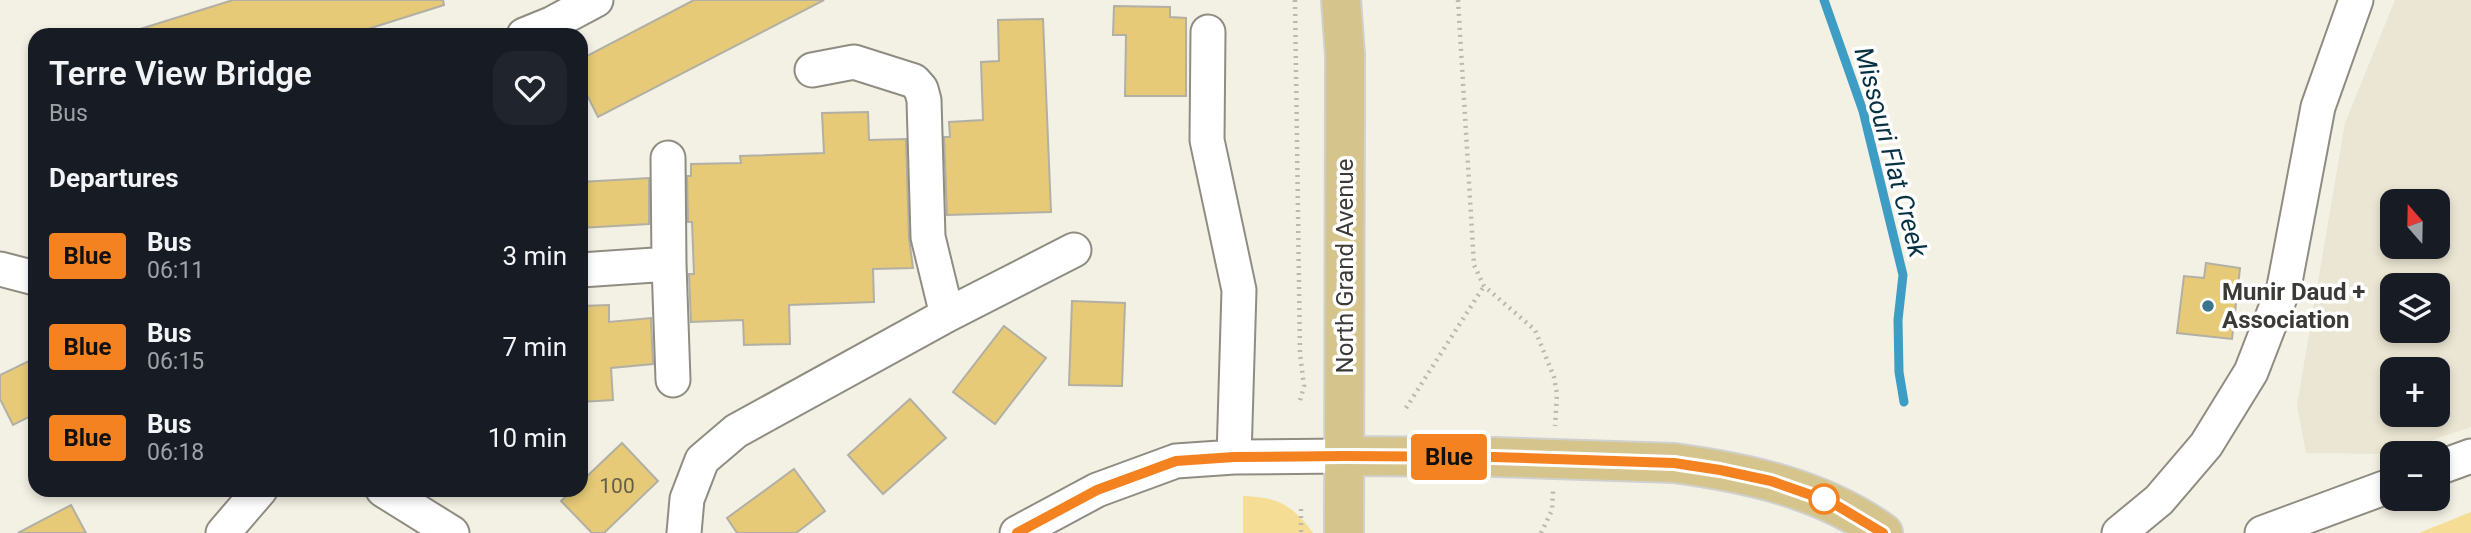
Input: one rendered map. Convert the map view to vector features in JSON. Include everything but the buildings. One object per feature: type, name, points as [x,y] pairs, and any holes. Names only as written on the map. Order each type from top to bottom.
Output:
[{"type":"main road","name":"North Grand Avenue","points":[[1341,0],[1345,55],[1344,533]]},
{"type":"main road","points":[[1345,456],[1493,457],[1674,463],[1771,481],[1831,502],[1884,533]]},
{"type":"street","points":[[541,28],[596,0]]},
{"type":"street","points":[[2119,533],[2158,500],[2206,444],[2251,372],[2284,287],[2318,107],[2357,0]]},
{"type":"street","points":[[1208,32],[1208,140],[1239,290],[1234,457]]},
{"type":"street","points":[[812,70],[854,62],[914,81],[921,89],[924,100],[928,237],[947,315]]},
{"type":"street","points":[[668,158],[673,380]]},
{"type":"street","points":[[684,533],[687,499],[702,460],[736,431],[947,315],[1074,250]]},
{"type":"street","points":[[588,270],[669,264]]},
{"type":"street","points":[[0,269],[28,276]]},
{"type":"street","points":[[1017,533],[1097,490],[1176,461],[1234,457],[1345,456]]},
{"type":"street","points":[[2450,464],[2471,456]]},
{"type":"street","points":[[2262,533],[2380,489]]},
{"type":"street","points":[[223,533],[254,497]]},
{"type":"street","points":[[394,497],[444,528]]},
{"type":"street","points":[[436,497],[444,528]]},
{"type":"path","points":[[1295,0],[1300,354],[1304,386],[1299,404]]},
{"type":"path","points":[[1458,0],[1474,265],[1484,286],[1535,330],[1554,377],[1557,394],[1555,433]]},
{"type":"path","points":[[1406,408],[1484,286]]},
{"type":"path","points":[[1541,533],[1552,510],[1553,485]]},
{"type":"path","points":[[1301,509],[1301,533]]},
{"type":"shaded area","points":[[2395,0],[2471,0],[2471,427],[2430,441],[2380,441],[2380,454],[2306,453],[2297,405],[2345,123]]},
{"type":"shaded area","points":[[1243,496],[1265,498],[1283,504],[1313,533],[1243,533]]},
{"type":"shaded area","points":[[2471,512],[2471,533],[2419,533]]},
{"type":"waterway","name":"Missouri Flat Creek","points":[[1824,0],[1863,111],[1903,275],[1898,320],[1899,372],[1904,402]]},
{"type":"bus line","name":"Blue","points":[[1017,533],[1097,490],[1176,461],[1234,457],[1345,456],[1493,457],[1674,463],[1771,481],[1831,502],[1883,533]]},
{"type":"place","name":"Munir Daud + Association","points":[[2208,306]]}]
